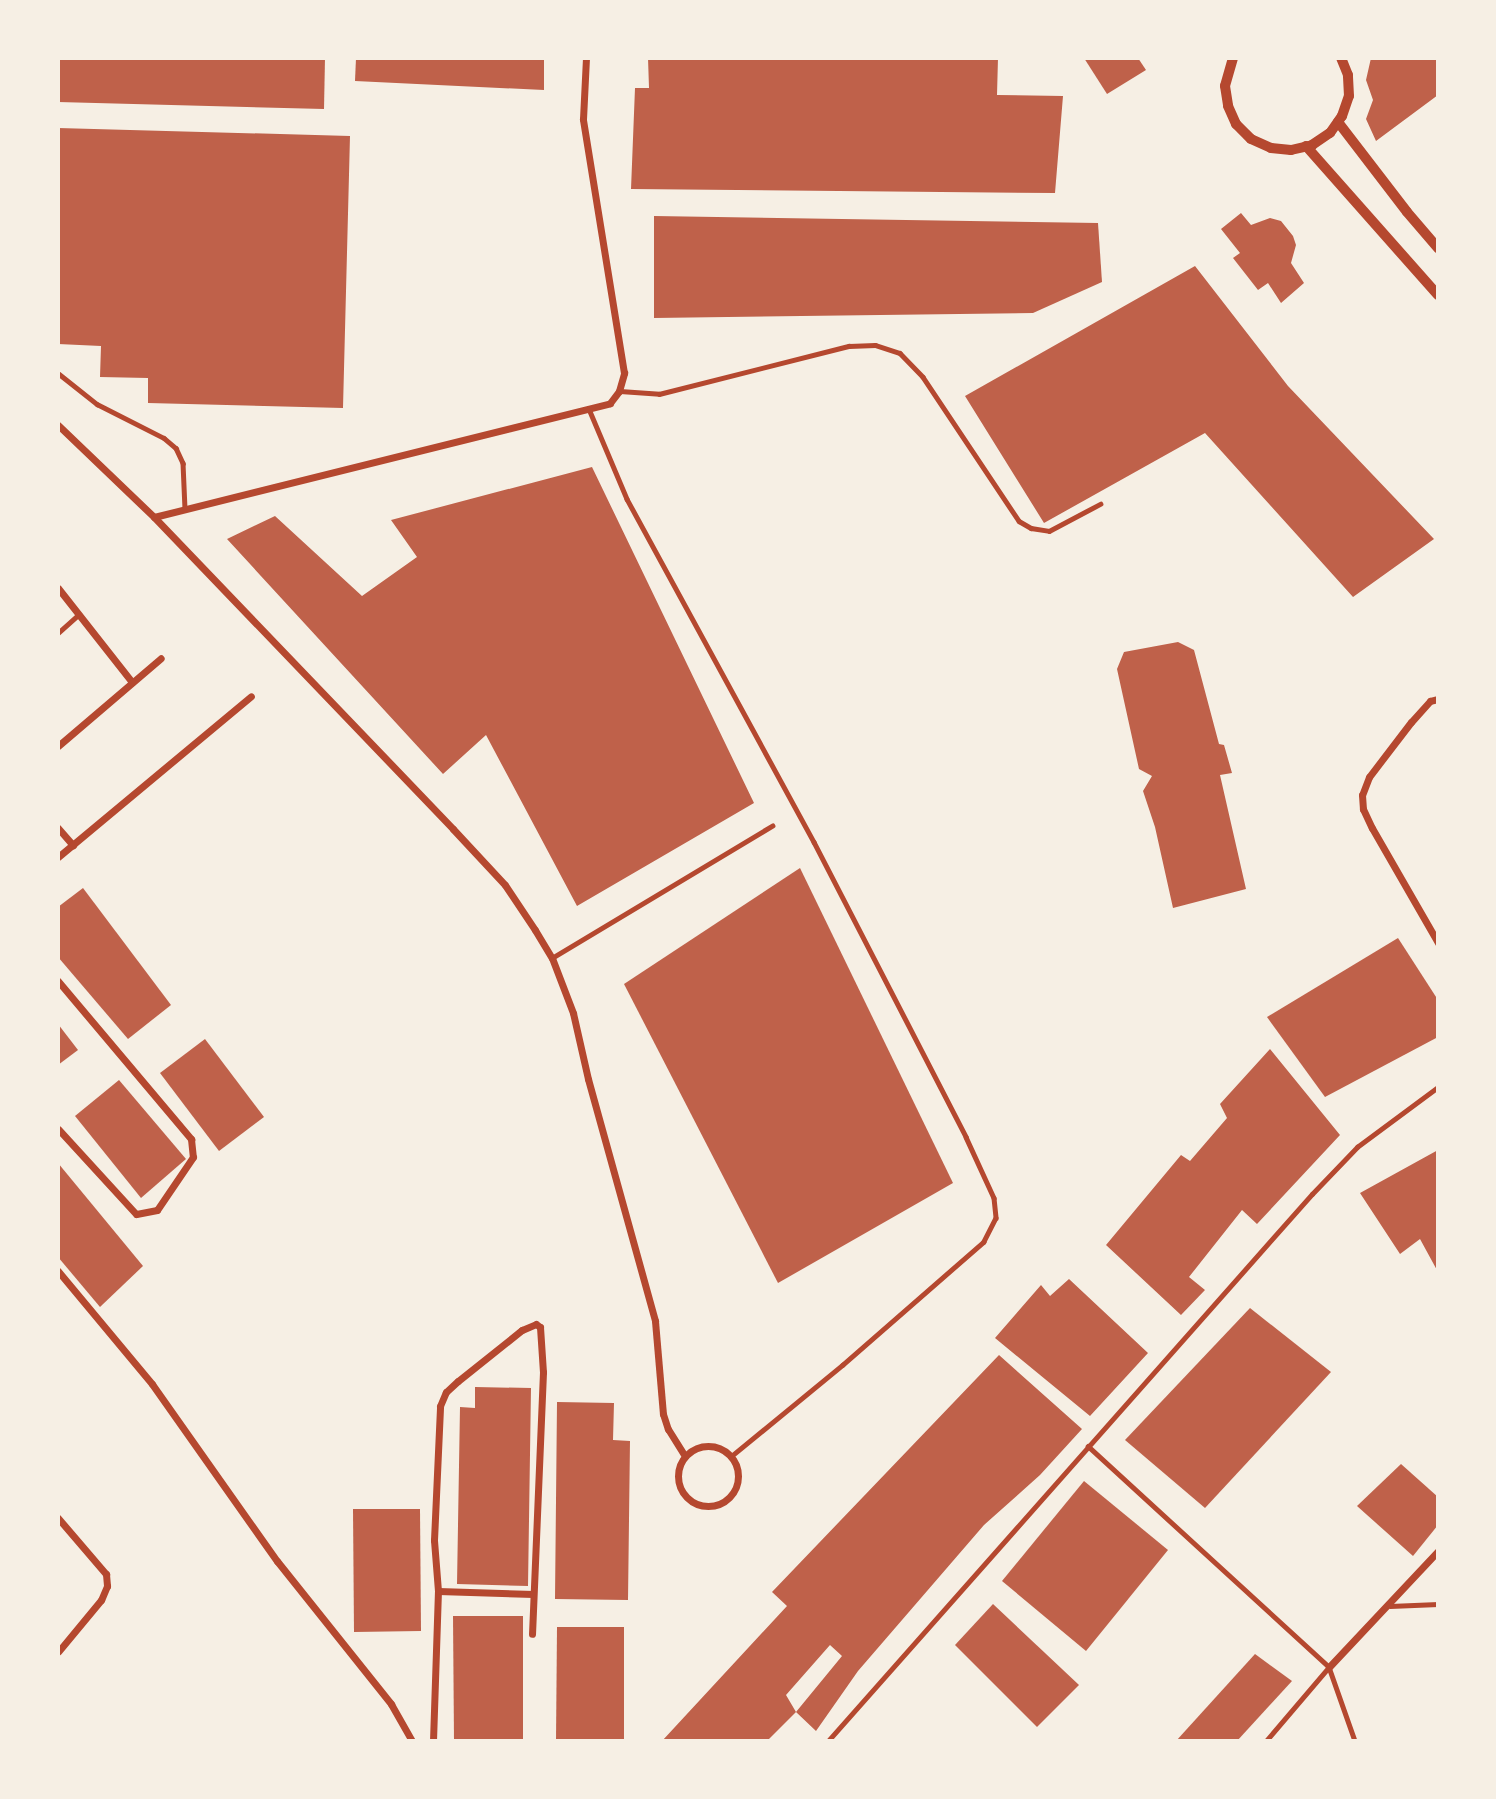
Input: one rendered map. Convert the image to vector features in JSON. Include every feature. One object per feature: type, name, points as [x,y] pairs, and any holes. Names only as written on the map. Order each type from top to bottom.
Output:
[{"type":"street","points":[[154,517],[610,403],[619,391],[624,373],[583,119],[586,58]]},
{"type":"street","points":[[1233,58],[1225,86],[1228,106],[1236,124],[1251,139],[1271,148],[1291,150],[1306,146],[1330,133],[1338,122],[1349,96],[1348,75],[1341,58]]},
{"type":"street","points":[[1338,122],[1438,248]]},
{"type":"street","points":[[1306,146],[1438,295]]},
{"type":"street","points":[[58,425],[154,517],[505,885],[552,958],[573,1013],[588,1079],[642,1267],[655,1321],[663,1414],[668,1429],[685,1456]]},
{"type":"street","points":[[58,588],[132,682]]},
{"type":"street","points":[[58,746],[161,658]]},
{"type":"street","points":[[58,856],[251,696]]},
{"type":"street","points":[[1438,699],[1430,701],[1411,722],[1369,777],[1362,795],[1363,809],[1372,828],[1438,943]]},
{"type":"street","points":[[58,828],[73,845]]},
{"type":"street","points":[[58,981],[191,1139],[193,1157],[157,1210],[136,1214],[58,1129]]},
{"type":"street","points":[[58,1271],[152,1384],[277,1561],[391,1704],[412,1741]]},
{"type":"street","points":[[433,1741],[438,1591],[433,1540],[440,1406],[446,1392],[458,1381],[522,1330],[536,1324],[540,1327],[543,1372],[532,1634]]},
{"type":"street","points":[[708,1446],[731,1457],[738,1473],[735,1489],[724,1502],[708,1507],[691,1502],[680,1489],[678,1471],[685,1456],[692,1451],[708,1446]]},
{"type":"street","points":[[58,1518],[106,1574],[107,1586],[101,1600],[58,1653]]},
{"type":"street","points":[[1329,1667],[1390,1606],[1438,1551]]},
{"type":"street","points":[[438,1591],[533,1594]]},
{"type":"lane","points":[[619,391],[659,394],[849,346],[875,345],[900,354],[923,377],[1020,521],[1031,528],[1049,531],[1100,504]]},
{"type":"lane","points":[[58,373],[97,404],[164,438],[176,448],[183,463],[185,509]]},
{"type":"lane","points":[[589,409],[627,499],[814,842],[966,1137],[994,1198],[996,1218],[984,1242],[843,1365],[731,1457]]},
{"type":"lane","points":[[58,633],[79,615]]},
{"type":"lane","points":[[552,958],[772,826]]},
{"type":"lane","points":[[828,1741],[1087,1446],[1357,1147],[1438,1087]]},
{"type":"lane","points":[[1087,1446],[1329,1667],[1355,1741]]},
{"type":"lane","points":[[1390,1606],[1438,1604]]},
{"type":"lane","points":[[1266,1741],[1329,1667]]},
{"type":"building","points":[[58,58],[325,58],[324,109],[58,102]]},
{"type":"building","points":[[356,58],[544,58],[544,90],[355,81]]},
{"type":"building","points":[[648,58],[998,58],[997,95],[1063,96],[1055,193],[631,189],[635,88],[649,88]]},
{"type":"building","points":[[1084,58],[1138,58],[1146,70],[1107,94]]},
{"type":"building","points":[[1371,58],[1438,58],[1438,95],[1376,141],[1366,119],[1373,100],[1366,80]]},
{"type":"building","points":[[58,128],[350,136],[343,408],[148,403],[148,378],[100,377],[101,346],[58,344]]},
{"type":"building","points":[[1241,213],[1251,225],[1270,218],[1281,221],[1293,236],[1296,245],[1291,263],[1304,283],[1281,303],[1268,283],[1258,290],[1233,258],[1240,253],[1221,229]]},
{"type":"building","points":[[654,216],[1098,223],[1102,282],[1033,313],[654,318]]},
{"type":"building","points":[[1195,266],[1288,386],[1434,539],[1353,597],[1205,433],[1044,523],[965,396]]},
{"type":"building","points":[[592,467],[754,803],[577,906],[486,735],[443,774],[227,539],[275,516],[362,596],[417,557],[391,520]]},
{"type":"building","points":[[1178,642],[1194,650],[1219,744],[1224,745],[1232,773],[1220,775],[1246,889],[1173,908],[1155,827],[1143,791],[1152,776],[1139,769],[1117,669],[1124,652]]},
{"type":"building","points":[[800,868],[953,1183],[778,1283],[624,984]]},
{"type":"building","points":[[83,888],[171,1005],[128,1039],[58,957],[58,907]]},
{"type":"building","points":[[1398,938],[1438,1000],[1438,1037],[1325,1097],[1267,1017]]},
{"type":"building","points":[[58,1024],[78,1050],[58,1065]]},
{"type":"building","points":[[205,1039],[264,1117],[219,1151],[160,1073]]},
{"type":"building","points":[[1270,1049],[1340,1135],[1257,1224],[1242,1210],[1189,1277],[1205,1290],[1181,1315],[1106,1245],[1181,1155],[1190,1161],[1227,1118],[1220,1104]]},
{"type":"building","points":[[119,1080],[186,1159],[141,1198],[75,1116]]},
{"type":"building","points":[[1438,1150],[1438,1272],[1420,1239],[1400,1254],[1360,1193]]},
{"type":"building","points":[[58,1163],[143,1266],[100,1307],[58,1257]]},
{"type":"building","points":[[1069,1279],[1148,1353],[1090,1416],[995,1338],[1041,1285],[1050,1296]]},
{"type":"building","points":[[1250,1308],[1331,1372],[1205,1508],[1125,1440]]},
{"type":"building","points":[[999,1355],[1082,1429],[1040,1475],[984,1525],[858,1671],[816,1731],[796,1712],[767,1741],[662,1741],[787,1606],[772,1592]],"holes":[[[830,1645],[842,1656],[796,1712],[786,1695]]]},
{"type":"building","points":[[475,1387],[531,1388],[528,1586],[457,1584],[460,1407],[475,1408]]},
{"type":"building","points":[[557,1402],[614,1403],[613,1440],[630,1441],[628,1600],[555,1599]]},
{"type":"building","points":[[1401,1464],[1438,1497],[1438,1525],[1413,1556],[1357,1506]]},
{"type":"building","points":[[1084,1481],[1168,1550],[1086,1651],[1002,1581]]},
{"type":"building","points":[[353,1509],[420,1509],[421,1631],[354,1632]]},
{"type":"building","points":[[993,1604],[1079,1685],[1037,1727],[955,1645]]},
{"type":"building","points":[[453,1616],[523,1616],[523,1741],[454,1741]]},
{"type":"building","points":[[557,1627],[624,1627],[624,1741],[556,1741]]},
{"type":"building","points":[[1255,1654],[1292,1681],[1237,1741],[1176,1741]]}]
